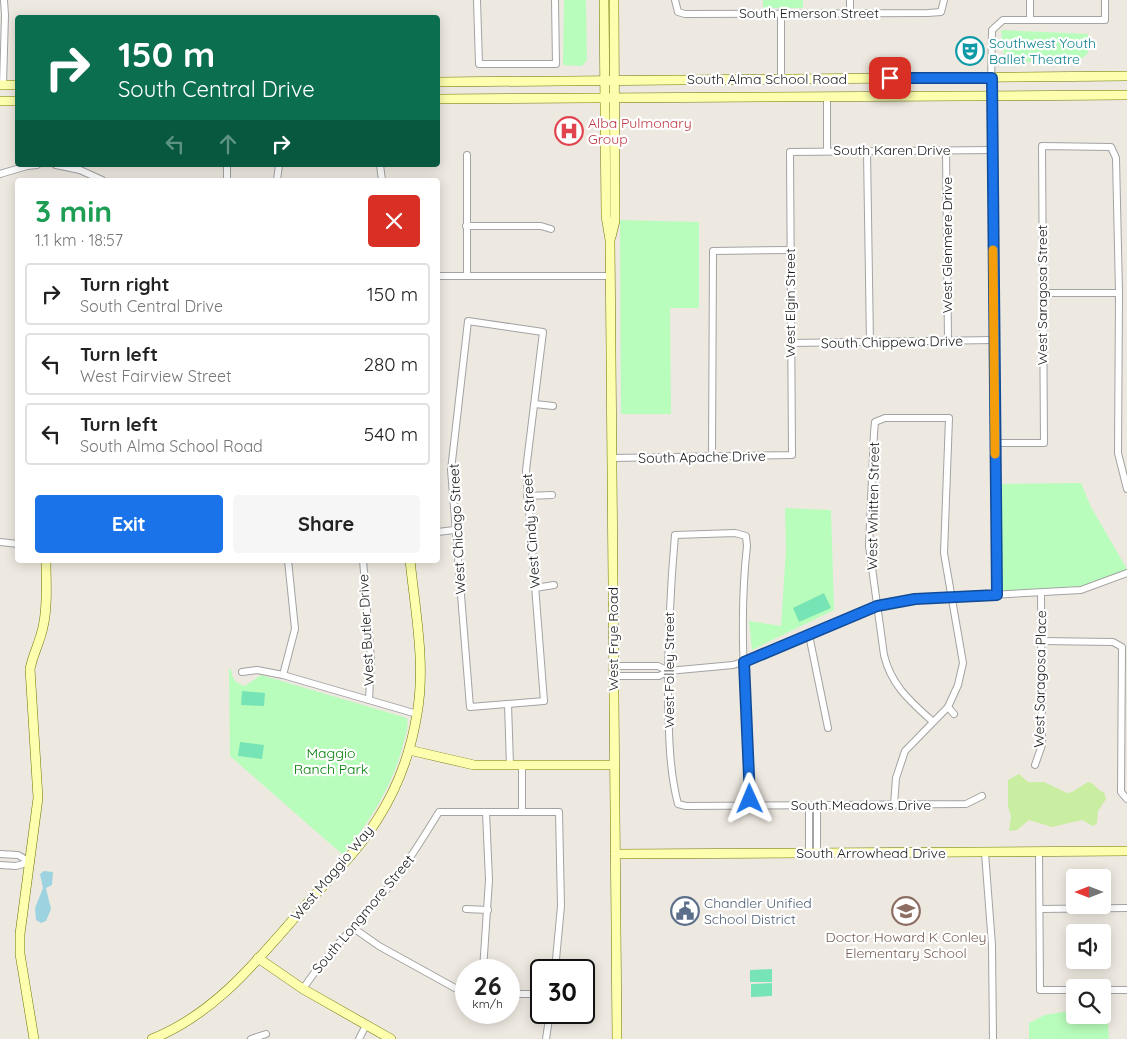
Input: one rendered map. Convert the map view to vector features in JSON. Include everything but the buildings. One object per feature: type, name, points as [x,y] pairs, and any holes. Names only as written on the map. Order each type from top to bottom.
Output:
[{"type":"street","points":[[4,0],[1,85],[15,85]]},
{"type":"street","points":[[477,0],[479,64],[556,64],[555,0]]},
{"type":"street","name":"West Frye Road","points":[[604,0],[606,216],[610,240],[617,1039]]},
{"type":"street","name":"West Frye Road","points":[[610,240],[615,220],[614,0]]},
{"type":"street","name":"South Emerson Street","points":[[676,0],[678,12],[850,14],[941,12],[944,0]]},
{"type":"street","points":[[850,0],[850,14]]},
{"type":"street","points":[[1030,0],[1030,20]]},
{"type":"street","points":[[997,595],[994,443],[992,30],[996,24],[1003,20],[1105,20],[1105,0]]},
{"type":"street","points":[[781,13],[781,79]]},
{"type":"street","name":"South Alma School Road","points":[[440,82],[1127,76]]},
{"type":"street","name":"South Alma School Road","points":[[440,99],[1127,95]]},
{"type":"street","points":[[827,97],[827,150]]},
{"type":"street","points":[[0,101],[15,101]]},
{"type":"street","name":"West Saragosa Street","points":[[994,443],[1044,443],[1042,146],[1111,147],[1116,158],[1118,293]]},
{"type":"street","name":"South Karen Drive","points":[[790,152],[827,150],[993,150]]},
{"type":"street","name":"West Glenmere Drive","points":[[946,150],[948,341]]},
{"type":"street","points":[[867,151],[870,343]]},
{"type":"street","name":"West Elgin Street","points":[[790,152],[792,455]]},
{"type":"street","points":[[467,276],[468,155]]},
{"type":"street","points":[[0,174],[21,167]]},
{"type":"street","points":[[66,167],[80,170],[98,178]]},
{"type":"street","points":[[466,226],[541,226],[551,229]]},
{"type":"street","points":[[712,457],[713,251],[790,250]]},
{"type":"street","points":[[440,276],[610,276]]},
{"type":"street","points":[[1042,293],[1118,293],[1118,453],[1127,489]]},
{"type":"street","name":"West Chicago Street","points":[[508,704],[470,707],[454,530],[451,470],[468,322],[543,332]]},
{"type":"street","name":"West Cindy Street","points":[[508,704],[544,701],[526,470],[543,332]]},
{"type":"street","name":"South Chippewa Drive","points":[[790,344],[994,340]]},
{"type":"street","points":[[535,404],[553,406]]},
{"type":"street","name":"West Whitten Street","points":[[932,721],[902,692],[893,679],[884,655],[869,546],[875,422],[885,418],[949,418],[944,553],[951,597]]},
{"type":"street","name":"South Apache Drive","points":[[612,458],[792,455]]},
{"type":"street","points":[[527,496],[552,496]]},
{"type":"street","points":[[440,532],[454,530]]},
{"type":"street","name":"West Folley Street","points":[[678,804],[670,756],[668,671],[668,606],[675,535],[734,534],[746,536],[747,546],[741,617],[744,662]]},
{"type":"street","points":[[0,542],[15,544]]},
{"type":"street","points":[[34,1039],[20,954],[20,934],[38,798],[30,669],[45,613],[46,563]]},
{"type":"street","points":[[283,675],[295,629],[288,563]]},
{"type":"street","name":"West Butler Drive","points":[[363,563],[370,660],[369,700]]},
{"type":"street","name":"West Maggio Way","points":[[152,1039],[180,1026],[228,992],[353,852],[377,820],[409,750],[417,714],[419,662],[410,563]]},
{"type":"street","points":[[613,676],[659,676],[668,671],[714,668],[744,662],[877,606],[915,599],[1081,590],[1127,573]]},
{"type":"street","points":[[536,588],[554,585]]},
{"type":"street","name":"West Saragosa Place","points":[[1035,765],[1042,745],[1041,593]]},
{"type":"street","points":[[894,805],[895,784],[905,752],[932,721],[948,707],[958,684],[963,663],[951,597]]},
{"type":"street","points":[[809,635],[828,728]]},
{"type":"street","points":[[1041,641],[1113,642],[1122,647],[1120,792],[1127,799]]},
{"type":"street","points":[[744,662],[749,742],[750,806]]},
{"type":"street","points":[[613,666],[658,666],[668,671]]},
{"type":"street","points":[[242,672],[257,670],[283,675],[417,714]]},
{"type":"street","points":[[508,704],[510,765]]},
{"type":"street","points":[[948,707],[954,714]]},
{"type":"street","points":[[409,750],[474,765],[614,765]]},
{"type":"street","points":[[522,766],[522,812]]},
{"type":"street","name":"South Meadows Drive","points":[[678,804],[686,806],[966,804],[982,796]]},
{"type":"street","points":[[809,806],[813,853]]},
{"type":"street","points":[[813,853],[817,806]]},
{"type":"street","name":"South Longmore Street","points":[[302,990],[321,961],[412,858],[439,812],[559,812],[561,906],[556,959]]},
{"type":"street","points":[[484,959],[488,910],[486,812]]},
{"type":"street","name":"South Arrowhead Drive","points":[[615,854],[1127,851]]},
{"type":"street","points":[[1039,852],[1040,990],[1066,990]]},
{"type":"street","points":[[985,853],[992,945],[993,1039]]},
{"type":"street","points":[[0,854],[18,855],[30,862]]},
{"type":"street","points":[[0,865],[16,866],[30,862]]},
{"type":"street","points":[[1040,909],[1127,908]]},
{"type":"street","points":[[466,909],[488,910]]},
{"type":"street","points":[[352,927],[387,951],[455,988]]},
{"type":"street","points":[[258,958],[302,990],[391,1039]]},
{"type":"street","points":[[1111,990],[1127,990]]},
{"type":"street","points":[[546,1039],[548,1024]]},
{"type":"street","points":[[359,1039],[366,1025]]},
{"type":"street","points":[[251,1039],[266,1034]]},
{"type":"green space","points":[[564,0],[586,0],[587,60],[582,66],[563,65]]},
{"type":"green space","points":[[763,0],[803,0],[803,8],[763,8]]},
{"type":"green space","points":[[1001,30],[1088,34],[1088,53],[1078,62],[1005,62]]},
{"type":"green space","points":[[620,220],[699,222],[699,308],[670,308],[671,414],[621,414]]},
{"type":"green space","points":[[1081,483],[1091,507],[1127,569],[1127,573],[1081,590],[997,595],[995,484]]},
{"type":"green space","points":[[785,508],[831,510],[834,610],[752,650],[749,621],[781,626],[786,550]]},
{"type":"green space","points":[[824,593],[831,608],[799,622],[793,608]]},
{"type":"green space","name":"Maggio Ranch Park","points":[[229,669],[231,669],[235,680],[245,686],[261,675],[407,718],[403,745],[393,775],[371,816],[343,855],[230,756]]},
{"type":"green space","points":[[242,691],[265,693],[264,706],[241,705]]},
{"type":"green space","points":[[240,742],[264,745],[262,759],[238,756]]},
{"type":"green space","points":[[1019,774],[1028,782],[1044,782],[1067,793],[1088,782],[1093,784],[1100,791],[1104,792],[1106,799],[1098,811],[1097,823],[1093,826],[1082,820],[1052,827],[1029,820],[1017,830],[1009,831],[1011,816],[1008,807],[1008,780]]},
{"type":"green space","points":[[772,969],[772,982],[750,982],[750,970]]},
{"type":"green space","points":[[772,983],[772,996],[751,997],[751,984]]},
{"type":"green space","points":[[1066,1012],[1066,1024],[1108,1024],[1109,1039],[1029,1039],[1029,1023],[1045,1015]]},
{"type":"water","points":[[44,871],[53,872],[52,885],[46,888],[51,909],[46,921],[41,923],[36,920],[35,908],[43,888],[40,874]]},
{"type":"slow traffic","points":[[993,250],[995,454]]},
{"type":"place","name":"Southwest Youth Ballet Theatre","points":[[970,51]]},
{"type":"place","name":"Alba Pulmonary Group","points":[[569,131]]},
{"type":"place","name":"Chandler Unified School District","points":[[685,911]]},
{"type":"place","name":"Doctor Howard K Conley Elementary School","points":[[906,911]]},
{"type":"route","points":[[750,799],[744,662],[877,606],[915,599],[997,595],[994,443],[992,78],[890,78]]}]
